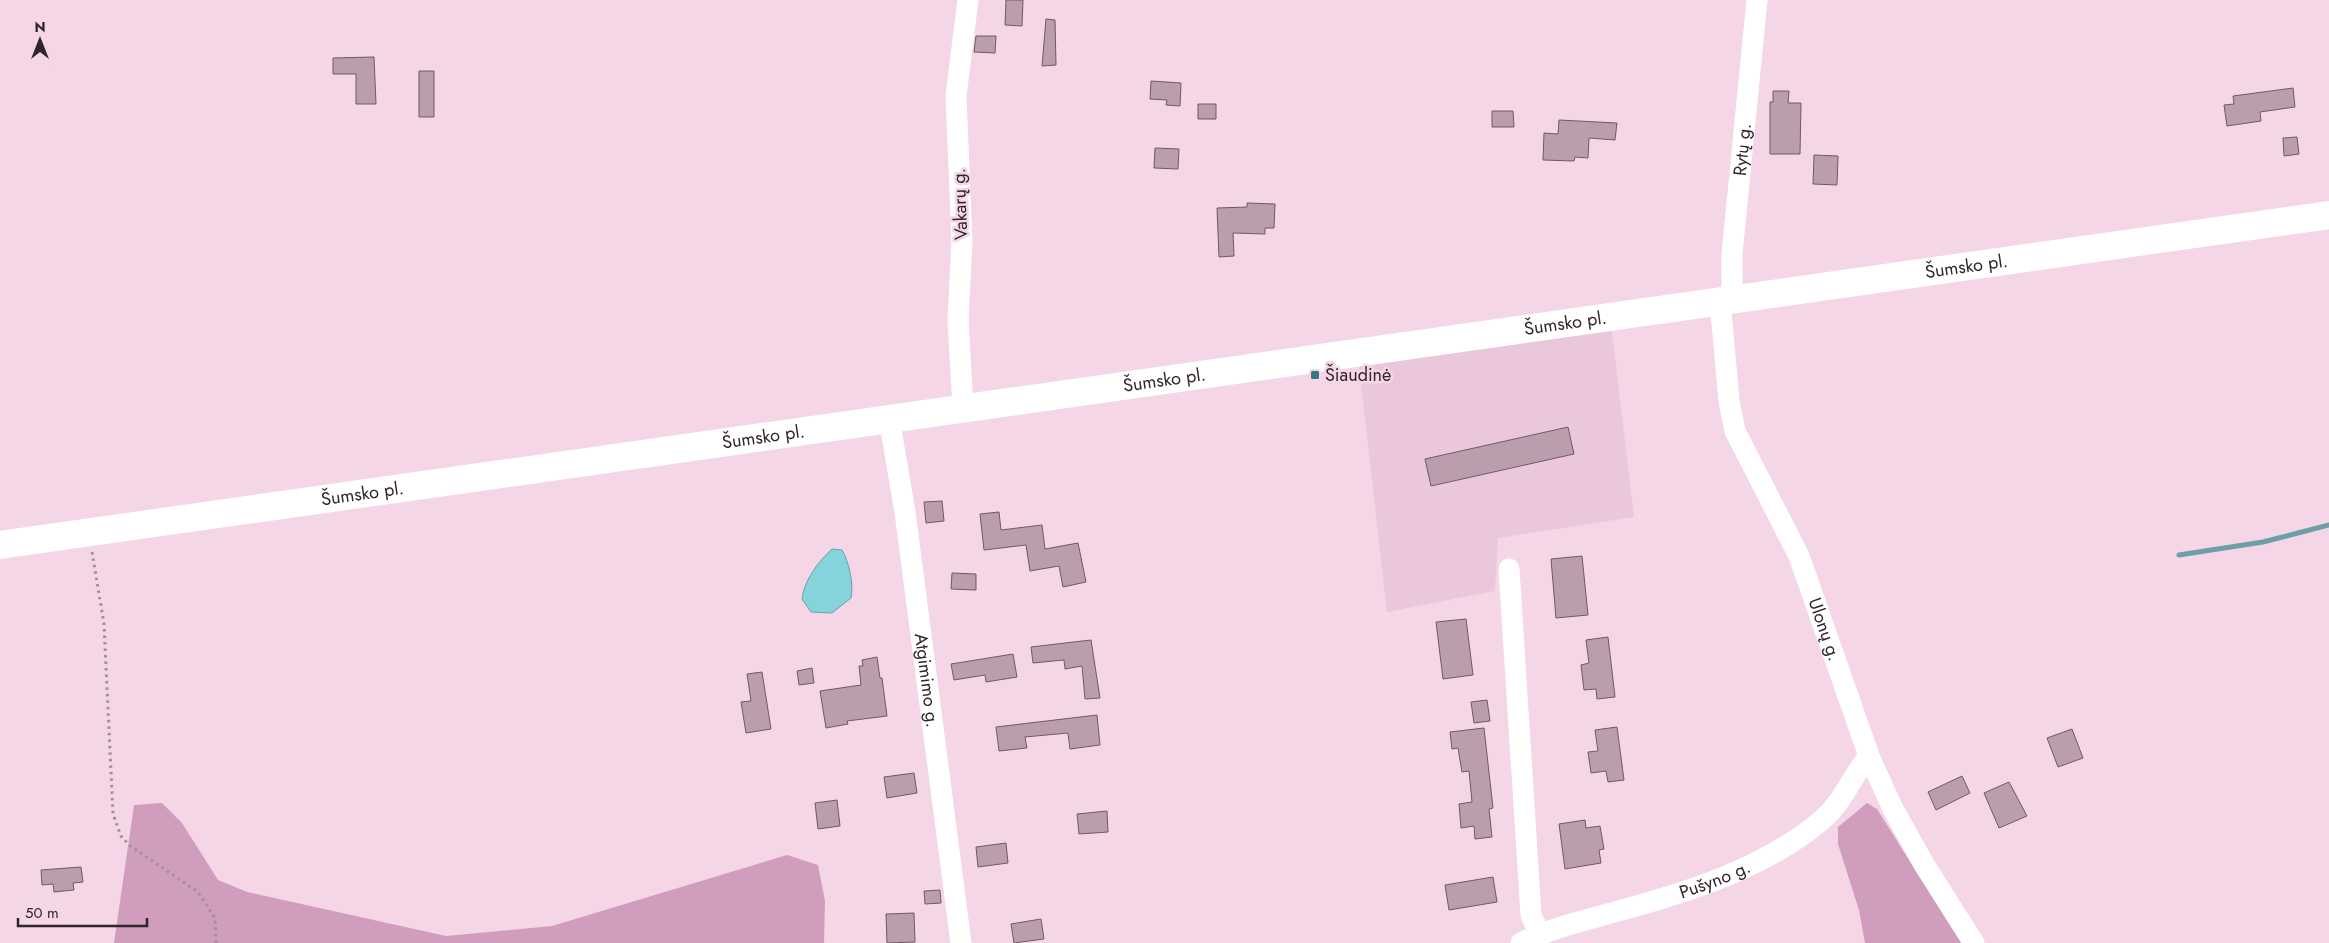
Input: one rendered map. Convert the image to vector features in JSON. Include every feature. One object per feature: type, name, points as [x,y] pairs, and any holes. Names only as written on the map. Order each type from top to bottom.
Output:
[{"type":"main road","name":"Šumsko pl.","points":[[0,545],[2329,215]]},
{"type":"street","name":"Vakarų g.","points":[[963,408],[958,320],[962,241],[956,96],[968,0]]},
{"type":"street","name":"Rytų g.","points":[[1726,300],[1757,0]]},
{"type":"street","name":"Ulonų g.","points":[[1726,300],[1729,401],[1735,431],[1799,556],[1869,756],[1907,833],[1974,943]]},
{"type":"street","name":"Atgimimo g.","points":[[890,418],[905,512],[961,943]]},
{"type":"street","points":[[1509,570],[1531,914],[1530,939]]},
{"type":"street","name":"Pušyno g.","points":[[1530,939],[1561,928],[1680,895],[1743,868],[1782,848],[1822,820],[1842,799],[1860,766],[1869,756]]},
{"type":"path","points":[[88,532],[104,624],[113,814],[120,836],[129,845],[198,892],[215,918],[216,943]]},
{"type":"shaded area","points":[[1611,324],[1634,517],[1498,538],[1495,591],[1387,612],[1358,358]]},
{"type":"shaded area","points":[[162,803],[182,823],[218,880],[247,892],[446,936],[552,926],[787,855],[818,865],[825,901],[824,943],[114,943],[134,805]]},
{"type":"shaded area","points":[[1867,803],[1877,809],[1961,943],[1865,943],[1859,910],[1838,844],[1838,827]]},
{"type":"water","points":[[832,549],[842,550],[847,561],[851,580],[851,598],[832,613],[811,612],[802,599],[803,592],[813,571]]},
{"type":"building","points":[[1006,0],[1023,0],[1022,26],[1005,25]]},
{"type":"building","points":[[1046,19],[1055,20],[1056,65],[1042,66]]},
{"type":"building","points":[[976,36],[996,36],[995,53],[974,52]]},
{"type":"building","points":[[374,57],[376,104],[356,104],[356,74],[333,74],[333,58]]},
{"type":"building","points":[[419,71],[434,71],[434,117],[419,117]]},
{"type":"building","points":[[1151,81],[1181,83],[1180,106],[1166,105],[1167,100],[1150,99]]},
{"type":"building","points":[[2293,88],[2295,107],[2260,112],[2261,121],[2227,126],[2224,105],[2234,104],[2233,96]]},
{"type":"building","points":[[1773,91],[1789,91],[1788,103],[1801,103],[1800,154],[1770,154],[1770,102],[1773,102]]},
{"type":"building","points":[[1198,104],[1216,104],[1216,119],[1198,119]]},
{"type":"building","points":[[1492,111],[1513,111],[1514,127],[1492,127]]},
{"type":"building","points":[[1559,120],[1617,123],[1615,140],[1589,138],[1588,158],[1575,157],[1574,161],[1543,160],[1544,133],[1558,134]]},
{"type":"building","points":[[2297,137],[2299,154],[2284,156],[2283,138]]},
{"type":"building","points":[[1155,148],[1179,149],[1178,169],[1154,168]]},
{"type":"building","points":[[1814,155],[1838,156],[1837,185],[1813,184]]},
{"type":"building","points":[[1247,203],[1275,204],[1274,228],[1265,228],[1265,234],[1233,233],[1234,256],[1219,257],[1217,208],[1247,207]]},
{"type":"building","points":[[1568,427],[1574,454],[1431,486],[1425,459]]},
{"type":"building","points":[[942,501],[944,521],[926,523],[924,502]]},
{"type":"building","points":[[999,512],[1001,530],[1042,525],[1045,549],[1078,543],[1086,582],[1063,587],[1059,566],[1030,571],[1026,545],[984,550],[980,514]]},
{"type":"building","points":[[1582,556],[1588,615],[1556,618],[1551,559]]},
{"type":"building","points":[[952,573],[976,574],[976,590],[951,589]]},
{"type":"building","points":[[1466,619],[1473,675],[1443,679],[1436,622]]},
{"type":"building","points":[[1608,637],[1615,697],[1597,699],[1596,689],[1584,690],[1581,665],[1589,663],[1586,640]]},
{"type":"building","points":[[1091,640],[1100,698],[1085,699],[1082,666],[1065,669],[1064,660],[1033,663],[1031,647]]},
{"type":"building","points":[[1013,654],[1017,677],[986,682],[985,675],[954,680],[951,664]]},
{"type":"building","points":[[877,657],[887,716],[847,721],[848,724],[826,728],[820,691],[861,685],[859,666],[863,666],[862,660]]},
{"type":"building","points":[[812,668],[814,683],[799,685],[797,671]]},
{"type":"building","points":[[762,672],[771,729],[746,733],[741,702],[751,701],[747,674]]},
{"type":"building","points":[[1487,700],[1490,721],[1474,723],[1471,702]]},
{"type":"building","points":[[1097,715],[1100,745],[1070,749],[1068,733],[1025,737],[1027,748],[999,751],[996,727]]},
{"type":"building","points":[[1617,727],[1624,780],[1608,782],[1606,771],[1591,773],[1588,752],[1598,751],[1595,730]]},
{"type":"building","points":[[1484,728],[1493,808],[1489,809],[1492,837],[1475,839],[1474,826],[1461,828],[1459,804],[1472,802],[1469,771],[1462,772],[1458,748],[1452,749],[1450,732]]},
{"type":"building","points":[[2072,729],[2083,758],[2058,767],[2047,738]]},
{"type":"building","points":[[914,773],[917,793],[887,798],[884,777]]},
{"type":"building","points":[[1962,776],[1970,793],[1936,810],[1928,792]]},
{"type":"building","points":[[2009,782],[2027,816],[1999,828],[1984,793]]},
{"type":"building","points":[[837,800],[840,826],[818,829],[815,803]]},
{"type":"building","points":[[1107,811],[1108,832],[1079,834],[1077,814]]},
{"type":"building","points":[[1585,820],[1586,828],[1600,826],[1604,849],[1599,850],[1601,863],[1565,869],[1559,824]]},
{"type":"building","points":[[1006,843],[1008,863],[978,867],[976,847]]},
{"type":"building","points":[[81,867],[83,882],[73,883],[74,890],[54,892],[53,884],[42,885],[41,870]]},
{"type":"building","points":[[1493,877],[1497,902],[1449,910],[1445,885]]},
{"type":"building","points":[[940,890],[941,903],[925,904],[924,891]]},
{"type":"building","points":[[914,913],[915,942],[887,943],[886,914]]},
{"type":"building","points":[[1041,919],[1044,939],[1014,943],[1011,924]]},
{"type":"waterway","points":[[2179,555],[2263,542],[2329,525]]},
{"type":"place","name":"Šiaudinė","points":[[1315,375]]}]
